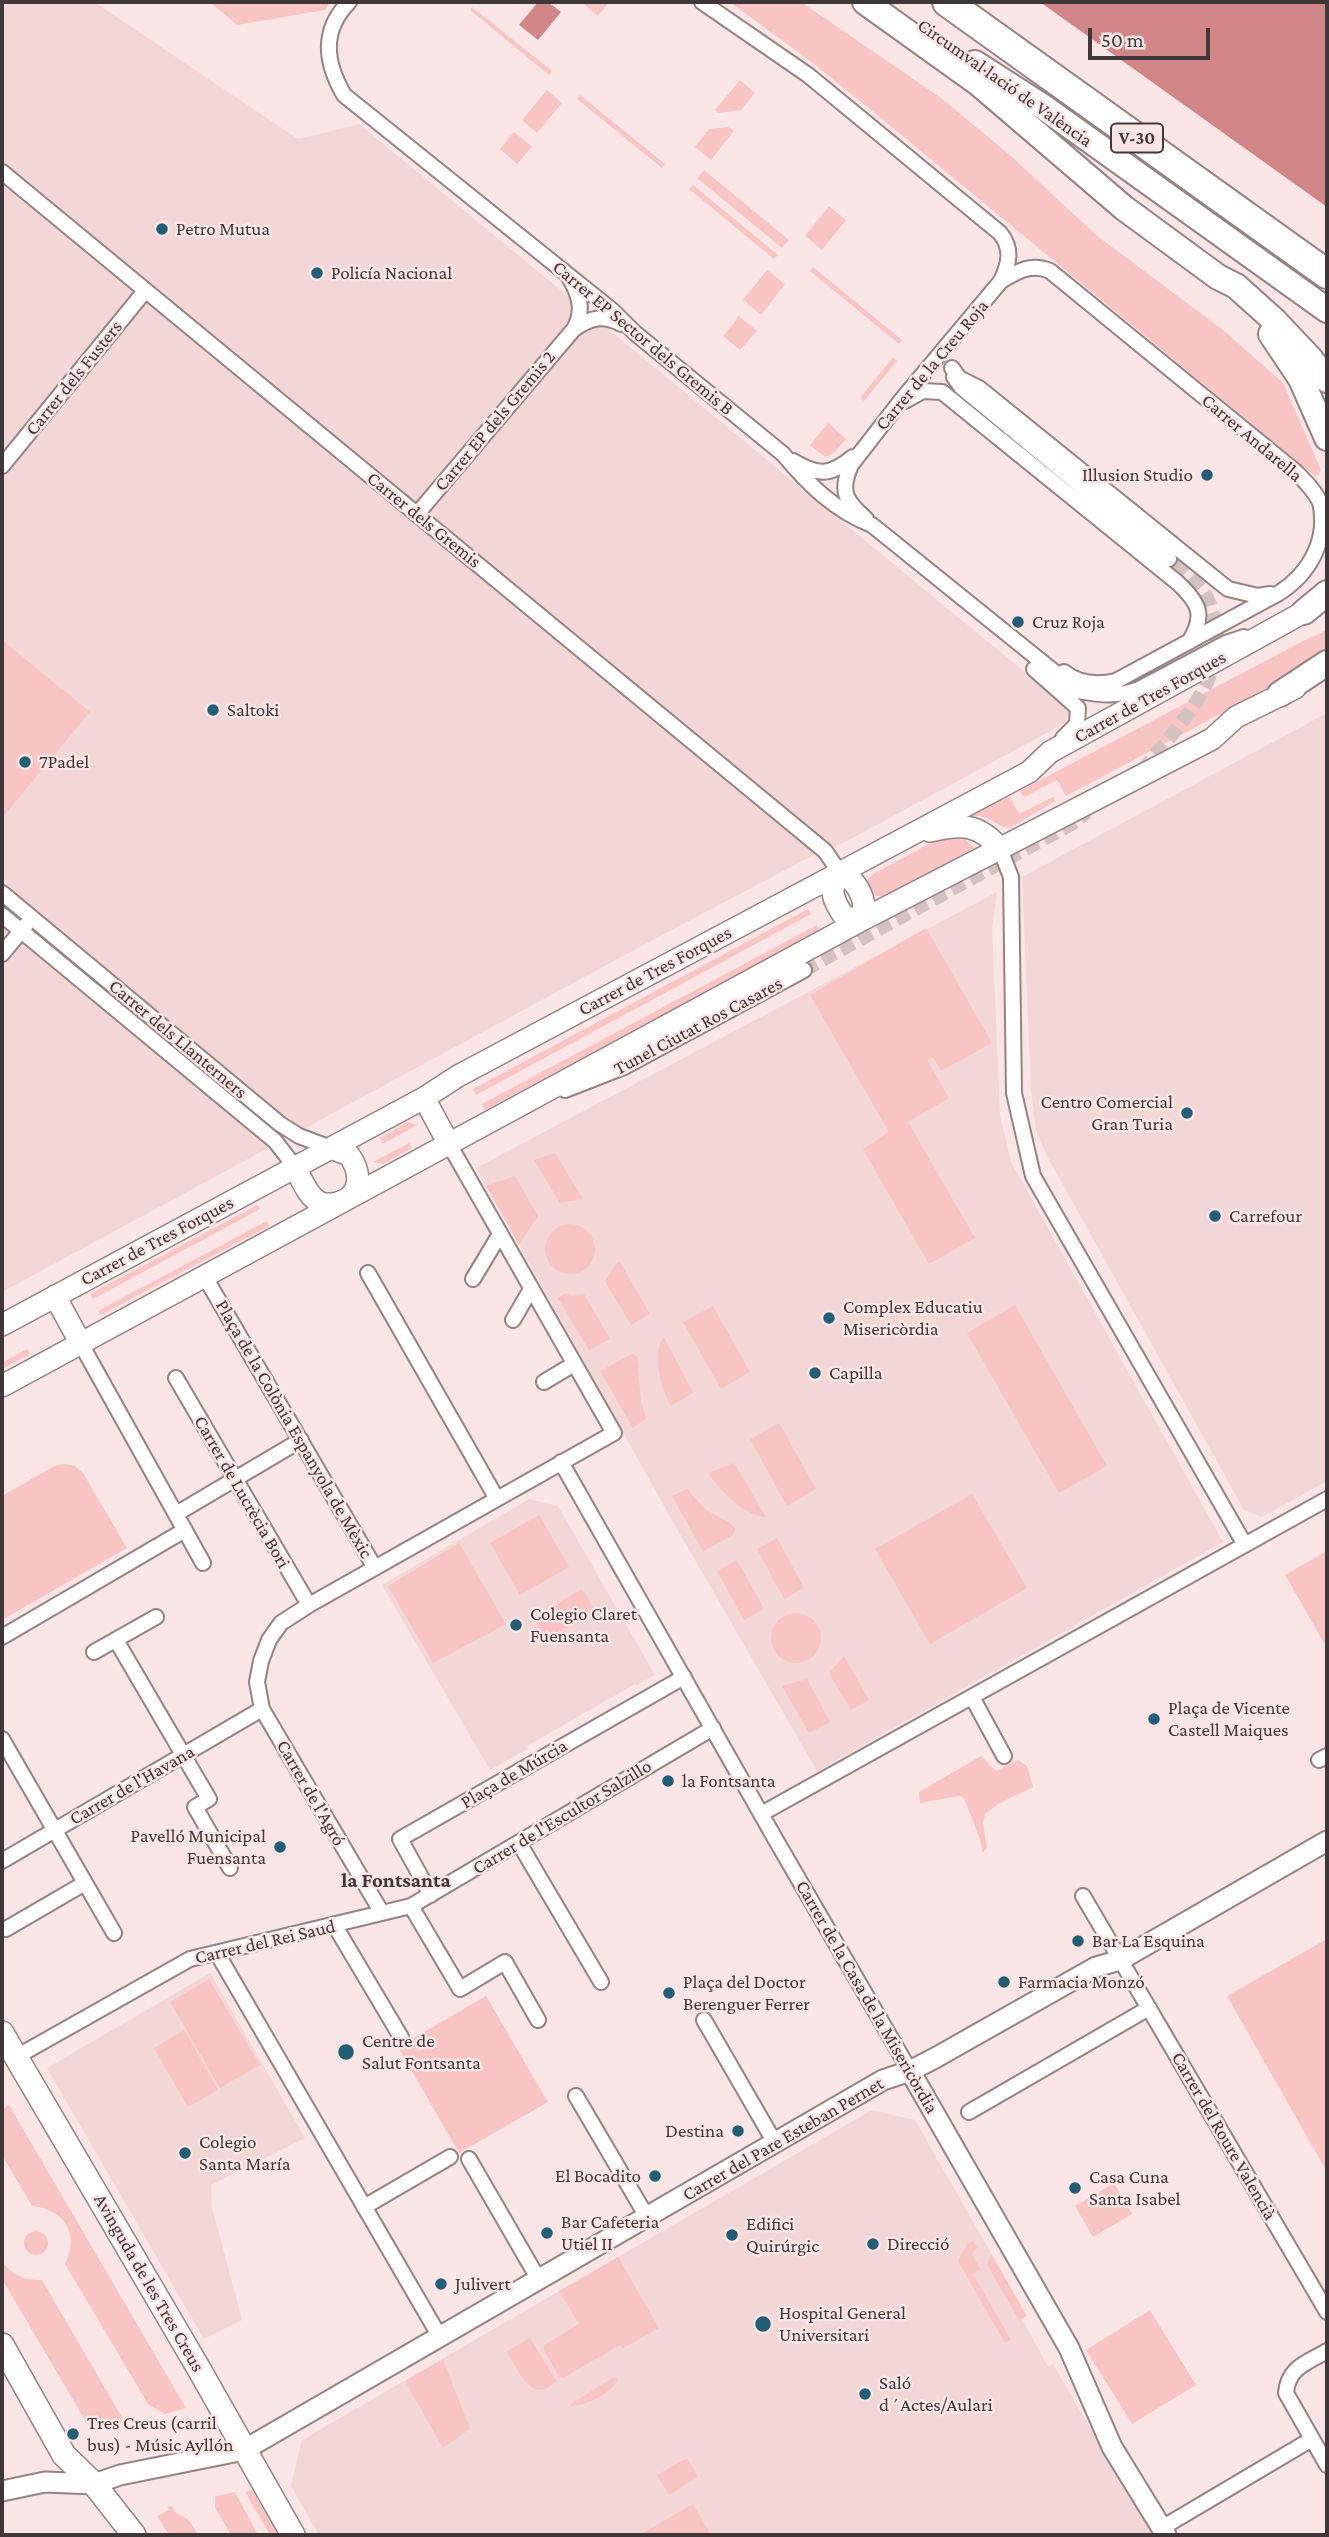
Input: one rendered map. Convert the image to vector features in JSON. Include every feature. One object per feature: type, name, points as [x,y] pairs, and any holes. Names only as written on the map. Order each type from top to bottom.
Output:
[{"type":"highway","points":[[865,2],[978,83],[1124,208],[1218,277],[1262,321],[1282,347],[1301,379],[1327,438]]},
{"type":"highway","name":"Circumval·lació de València","points":[[889,2],[979,66],[1042,106],[1327,310]]},
{"type":"highway","name":"Circumval·lació de València","points":[[947,2],[1327,274]]},
{"type":"highway","points":[[1218,277],[1236,286],[1275,321],[1327,380]]},
{"type":"highway","points":[[1304,612],[1327,593]]},
{"type":"highway","points":[[1280,694],[1327,663]]},
{"type":"main road","name":"Carrer de Tres Forques","points":[[2,1325],[424,1098],[467,1072],[1029,772],[1050,752],[1304,612]]},
{"type":"main road","points":[[2,1386],[860,921],[1212,739],[1236,716],[1327,672]]},
{"type":"main road","points":[[907,837],[964,826],[982,831],[1000,849]]},
{"type":"main road","points":[[840,873],[847,875],[854,883],[864,903],[865,912],[860,921]]},
{"type":"main road","points":[[424,1098],[449,1144]]},
{"type":"main road","points":[[295,1167],[311,1196],[320,1203],[345,1201],[359,1182],[358,1171],[349,1155],[331,1148]]},
{"type":"main road","points":[[55,1296],[80,1344]]},
{"type":"main road","name":"Avinguda de les Tres Creus","points":[[2,2033],[293,2535]]},
{"type":"main road","points":[[2,2345],[64,2455],[94,2484],[134,2535]]},
{"type":"street","name":"Carrer EP Sector dels Gremis B","points":[[349,2],[337,14],[327,42],[332,69],[344,95],[569,276],[783,454],[802,477],[841,511],[872,525],[1007,635]]},
{"type":"street","points":[[702,2],[808,75],[1000,233],[1009,250],[1009,263],[1001,281]]},
{"type":"street","name":"Carrer dels Gremis","points":[[2,172],[825,851],[840,873]]},
{"type":"street","name":"Carrer Andarella","points":[[1001,281],[1034,266],[1050,271],[1296,472],[1311,487],[1320,503],[1324,520],[1323,539],[1309,569],[1294,583],[1116,681],[1101,684],[1070,677],[1007,635]]},
{"type":"street","points":[[569,276],[580,301],[578,321],[574,329]]},
{"type":"street","name":"Carrer de la Creu Roja","points":[[872,525],[847,498],[845,478],[851,465],[1001,281]]},
{"type":"street","name":"Carrer dels Fusters","points":[[2,466],[145,290]]},
{"type":"street","points":[[574,329],[592,319],[603,318],[613,320],[635,333]]},
{"type":"street","name":"Carrer EP dels Gremis 2","points":[[417,514],[574,329]]},
{"type":"street","points":[[954,337],[951,349],[952,368],[961,387],[1169,559]]},
{"type":"street","points":[[952,368],[959,378],[979,388],[1228,589],[1258,596],[1279,593]]},
{"type":"street","points":[[893,411],[910,397],[923,391],[942,393],[1192,596],[1199,618],[1197,630],[1189,642]]},
{"type":"street","name":"Carrer de la Creu Roja","points":[[783,454],[813,472],[821,472],[842,465],[862,449]]},
{"type":"street","points":[[1007,635],[1078,691],[1105,696],[1139,689],[1226,643],[1278,626]]},
{"type":"street","points":[[1007,635],[1027,663],[1078,708],[1077,724],[1050,752]]},
{"type":"street","points":[[1000,849],[1012,877],[1014,1093],[1033,1176],[1245,1545]]},
{"type":"street","name":"Carrer dels Llanterners","points":[[2,893],[280,1124],[299,1136],[331,1148]]},
{"type":"street","name":"Carrer dels Llanterners","points":[[2,915],[275,1141],[295,1167]]},
{"type":"street","points":[[2,954],[32,918]]},
{"type":"street","name":"Tunel Ciutat Ros Casares","points":[[512,1110],[624,1067],[804,970]]},
{"type":"street","name":"Plaça de la Colònia Espanyola de Mèxic","points":[[205,1277],[375,1568],[614,1433],[449,1144]]},
{"type":"street","points":[[473,1279],[500,1234]]},
{"type":"street","points":[[368,1273],[497,1499]]},
{"type":"street","points":[[513,1320],[531,1289]]},
{"type":"street","points":[[80,1344],[203,1563]]},
{"type":"street","points":[[544,1382],[574,1364]]},
{"type":"street","name":"Carrer de Lucrècia Bori","points":[[176,1378],[309,1605]]},
{"type":"street","points":[[176,1514],[301,1440]]},
{"type":"street","name":"Carrer de la Casa de la Misericòrdia","points":[[561,1462],[1069,2348],[1112,2446],[1163,2532]]},
{"type":"street","points":[[761,1814],[1327,1499]]},
{"type":"street","points":[[2,1637],[185,1530]]},
{"type":"street","points":[[262,1709],[257,1682],[261,1661],[281,1623],[375,1568]]},
{"type":"street","points":[[94,1653],[156,1617]]},
{"type":"street","points":[[116,1640],[209,1799],[195,1807],[230,1868]]},
{"type":"street","name":"Plaça de Múrcia","points":[[431,1895],[400,1839],[684,1676]]},
{"type":"street","points":[[972,1697],[1004,1756]]},
{"type":"street","name":"Carrer de l'Havana","points":[[2,1861],[262,1709]]},
{"type":"street","name":"Carrer de l'Agró","points":[[262,1709],[382,1913]]},
{"type":"street","name":"Carrer de l'Escultor Salzillo","points":[[411,1906],[713,1728]]},
{"type":"street","points":[[2,1739],[114,1933]]},
{"type":"street","name":"Carrer del Pare Esteban Pernet","points":[[2,2491],[45,2482],[94,2484],[120,2475],[244,2450],[883,2080],[910,2071],[1096,1966],[1120,1960],[1327,1841]]},
{"type":"street","points":[[519,1843],[601,1982]]},
{"type":"street","points":[[6,1929],[85,1883]]},
{"type":"street","name":"Carrer del Roure Valencià","points":[[1083,1896],[1327,2312]]},
{"type":"street","points":[[411,1906],[460,1989],[505,1962],[538,2020]]},
{"type":"street","name":"Carrer del Rei Saud","points":[[16,2057],[190,1959],[411,1906]]},
{"type":"street","points":[[335,1926],[401,2037]]},
{"type":"street","points":[[217,1953],[440,2337]]},
{"type":"street","points":[[969,2112],[1149,2008]]},
{"type":"street","points":[[704,2021],[775,2143]]},
{"type":"street","points":[[576,2096],[647,2217]]},
{"type":"street","points":[[364,2207],[450,2157]]},
{"type":"street","points":[[469,2159],[539,2280]]},
{"type":"street","points":[[1323,2353],[1293,2371],[1287,2382],[1286,2393],[1327,2465]]},
{"type":"street","points":[[1163,2532],[1312,2438]]},
{"type":"shaded area","points":[[2,2],[94,2],[298,139],[359,124],[1072,711],[1065,723],[847,841],[804,860],[651,941],[2,1292]]},
{"type":"shaded area","points":[[210,2],[330,2],[325,10],[237,25]]},
{"type":"shaded area","points":[[538,2],[548,2],[561,12],[538,40],[519,25]]},
{"type":"shaded area","points":[[582,2],[609,2],[598,16]]},
{"type":"shaded area","points":[[730,2],[801,2],[941,98],[1011,156],[1096,235],[1223,330],[1283,383],[1321,470],[1316,477],[881,118]]},
{"type":"shaded area","points":[[1040,2],[1327,2],[1327,207]]},
{"type":"shaded area","points":[[472,7],[552,71],[549,75],[470,10]]},
{"type":"shaded area","points":[[740,80],[755,93],[741,110],[718,113],[715,110]]},
{"type":"shaded area","points":[[547,90],[562,103],[537,133],[522,120]]},
{"type":"shaded area","points":[[580,95],[665,164],[662,168],[577,99]]},
{"type":"shaded area","points":[[728,127],[734,131],[711,160],[695,147],[709,129]]},
{"type":"shaded area","points":[[514,132],[532,147],[517,164],[500,149]]},
{"type":"shaded area","points":[[704,170],[789,240],[782,248],[697,178]]},
{"type":"shaded area","points":[[693,185],[778,255],[774,259],[689,189]]},
{"type":"shaded area","points":[[829,206],[846,220],[822,250],[805,236]]},
{"type":"shaded area","points":[[813,267],[902,340],[899,344],[810,271]]},
{"type":"shaded area","points":[[767,270],[785,284],[761,315],[743,300]]},
{"type":"shaded area","points":[[739,316],[757,331],[740,350],[723,336]]},
{"type":"shaded area","points":[[893,357],[897,361],[864,401],[860,398]]},
{"type":"shaded area","points":[[828,423],[846,439],[834,453],[825,457],[810,445]]},
{"type":"shaded area","points":[[1327,630],[1327,657],[1066,796],[1057,780],[1024,797],[1020,791],[1299,643]]},
{"type":"shaded area","name":"7Padel","points":[[2,640],[90,712],[2,818]]},
{"type":"shaded area","name":"Centro Comercial Gran Turia","points":[[1327,713],[1327,1481],[1262,1517],[1244,1510],[1047,1156],[1036,1130],[1031,1090],[1022,877]]},
{"type":"shaded area","points":[[1010,797],[1019,814],[1053,797],[1055,801],[1010,828],[984,817],[973,816],[972,813]]},
{"type":"shaded area","points":[[942,837],[963,837],[974,848],[884,896],[872,896],[866,886],[867,880],[873,874]]},
{"type":"shaded area","name":"Complex Educatiu Misericòrdia","points":[[997,892],[992,928],[1000,1115],[1011,1162],[1223,1542],[817,1771],[669,1515],[476,1168]]},
{"type":"shaded area","points":[[808,909],[811,914],[476,1095],[473,1089]]},
{"type":"shaded area","points":[[817,925],[820,930],[485,1110],[482,1104]]},
{"type":"shaded area","points":[[926,928],[992,1043],[941,1071],[933,1057],[927,1060],[949,1098],[908,1122],[975,1238],[929,1264],[863,1149],[889,1132],[810,995]]},
{"type":"shaded area","points":[[408,1122],[417,1125],[383,1144],[380,1138]]},
{"type":"shaded area","points":[[409,1143],[412,1148],[383,1164],[373,1162]]},
{"type":"shaded area","points":[[555,1153],[583,1199],[560,1203],[534,1160]]},
{"type":"shaded area","points":[[515,1176],[538,1216],[519,1244],[486,1186]]},
{"type":"shaded area","points":[[257,1205],[260,1209],[93,1299],[90,1294]]},
{"type":"shaded area","points":[[267,1221],[269,1226],[101,1315],[98,1311]]},
{"type":"shaded area","points":[[570,1224],[588,1231],[595,1249],[588,1267],[570,1274],[552,1267],[545,1249],[552,1231]]},
{"type":"shaded area","points":[[620,1262],[650,1314],[631,1325],[605,1281]]},
{"type":"shaded area","points":[[566,1293],[584,1294],[610,1339],[589,1350],[558,1298]]},
{"type":"shaded area","points":[[1015,1305],[1107,1466],[1059,1493],[967,1333]]},
{"type":"shaded area","points":[[713,1306],[750,1372],[721,1389],[683,1322]]},
{"type":"shaded area","points":[[664,1337],[693,1393],[671,1406],[659,1371],[658,1352]]},
{"type":"shaded area","points":[[27,1349],[30,1354],[2,1369],[2,1363]]},
{"type":"shaded area","points":[[632,1354],[637,1357],[641,1402],[646,1418],[633,1428],[600,1371]]},
{"type":"shaded area","points":[[779,1423],[816,1489],[787,1506],[750,1439]]},
{"type":"shaded area","points":[[734,1463],[766,1517],[741,1507],[708,1473]]},
{"type":"shaded area","points":[[54,1466],[75,1466],[83,1473],[127,1548],[2,1620],[2,1496]]},
{"type":"shaded area","points":[[687,1489],[706,1510],[735,1528],[733,1535],[703,1551],[672,1496]]},
{"type":"shaded area","points":[[972,1494],[1027,1588],[930,1644],[875,1549]]},
{"type":"shaded area","name":"Colegio Claret Fuensanta","points":[[529,1499],[558,1506],[655,1675],[527,1746],[528,1749],[490,1770],[382,1585]]},
{"type":"shaded area","points":[[539,1515],[569,1567],[520,1595],[490,1543]]},
{"type":"shaded area","points":[[777,1538],[804,1588],[784,1599],[757,1549]]},
{"type":"shaded area","points":[[459,1543],[506,1624],[433,1663],[388,1586]]},
{"type":"shaded area","points":[[1327,1551],[1327,1648],[1285,1575]]},
{"type":"shaded area","points":[[737,1560],[764,1609],[744,1620],[717,1571]]},
{"type":"shaded area","points":[[582,1589],[596,1612],[546,1639],[533,1617]]},
{"type":"shaded area","points":[[796,1613],[814,1620],[821,1638],[814,1656],[796,1663],[778,1656],[771,1638],[778,1620]]},
{"type":"shaded area","points":[[844,1656],[869,1700],[851,1710],[829,1673]]},
{"type":"shaded area","points":[[807,1679],[830,1722],[809,1733],[782,1686]]},
{"type":"shaded area","points":[[981,1756],[996,1771],[1018,1760],[1027,1766],[1033,1787],[998,1804],[985,1814],[983,1823],[987,1848],[982,1853],[981,1842],[964,1798],[960,1796],[920,1803],[919,1792]]},
{"type":"shaded area","points":[[1327,1939],[1327,2172],[1227,1996]]},
{"type":"shaded area","name":"Colegio Santa María","points":[[210,1973],[305,2138],[211,2185],[212,2207],[242,2320],[204,2339],[47,2068]]},
{"type":"shaded area","points":[[209,1979],[260,2065],[220,2088],[170,2002]]},
{"type":"shaded area","points":[[486,1996],[548,2102],[459,2153],[398,2047]]},
{"type":"shaded area","points":[[184,2030],[218,2090],[188,2107],[154,2048]]},
{"type":"shaded area","points":[[9,2105],[186,2408],[165,2414],[148,2404],[65,2264],[71,2242],[66,2225],[53,2212],[32,2206],[2,2155],[2,2109]]},
{"type":"shaded area","name":"Hospital General Universitari","points":[[872,2110],[915,2120],[1027,2316],[1022,2319],[1048,2367],[1053,2364],[1152,2535],[319,2535],[291,2486],[302,2440]]},
{"type":"shaded area","points":[[1114,2183],[1132,2214],[1093,2237],[1075,2206]]},
{"type":"shaded area","points":[[36,2231],[45,2234],[48,2243],[45,2252],[36,2255],[27,2252],[24,2243],[27,2234]]},
{"type":"shaded area","points":[[973,2241],[977,2247],[972,2254],[980,2269],[973,2274],[1011,2340],[1005,2343],[958,2261],[967,2244]]},
{"type":"shaded area","points":[[991,2254],[1027,2316],[1019,2320],[987,2265]]},
{"type":"shaded area","points":[[618,2257],[659,2328],[623,2348],[620,2345],[563,2378],[559,2377],[544,2350],[544,2345],[579,2324],[559,2291]]},
{"type":"shaded area","points":[[2,2260],[19,2276],[42,2280],[123,2419],[119,2427],[92,2432],[2,2279]]},
{"type":"shaded area","points":[[1150,2310],[1196,2385],[1132,2424],[1086,2350]]},
{"type":"shaded area","points":[[530,2338],[556,2381],[540,2390],[526,2382],[507,2351]]},
{"type":"shaded area","points":[[443,2359],[470,2429],[443,2448],[405,2381]]},
{"type":"shaded area","points":[[612,2378],[618,2380],[604,2394],[572,2406],[571,2404]]},
{"type":"shaded area","points":[[687,2458],[698,2477],[669,2495],[657,2475]]},
{"type":"shaded area","points":[[252,2490],[278,2535],[270,2535],[245,2492]]},
{"type":"shaded area","points":[[235,2492],[258,2535],[231,2535],[215,2507],[215,2496]]},
{"type":"shaded area","points":[[693,2504],[711,2535],[639,2535]]},
{"type":"shaded area","points":[[172,2506],[175,2512],[189,2520],[198,2535],[169,2535],[157,2516]]},
{"type":"tunnel","points":[[1142,771],[1199,698],[1216,656],[1217,634],[1207,597],[1196,583],[1169,559]]},
{"type":"tunnel","points":[[804,970],[1073,823],[1087,812]]},
{"type":"place","name":"Petro Mutua","points":[[162,229]]},
{"type":"place","name":"Policía Nacional","points":[[317,273]]},
{"type":"place","name":"Illusion Studio","points":[[1207,475]]},
{"type":"place","name":"Cruz Roja","points":[[1018,622]]},
{"type":"place","name":"Saltoki","points":[[213,710]]},
{"type":"place","name":"7Padel","points":[[25,762]]},
{"type":"place","name":"Centro Comercial Gran Turia","points":[[1187,1113]]},
{"type":"place","name":"Carrefour","points":[[1215,1216]]},
{"type":"place","name":"Complex Educatiu Misericòrdia","points":[[829,1318]]},
{"type":"place","name":"Capilla","points":[[815,1373]]},
{"type":"place","name":"Colegio Claret Fuensanta","points":[[516,1625]]},
{"type":"place","name":"Plaça de Vicente Castell Maiques","points":[[1154,1719]]},
{"type":"place","name":"la Fontsanta","points":[[668,1781]]},
{"type":"place","name":"Pavelló Municipal Fuensanta","points":[[280,1847]]},
{"type":"place","name":"Bar La Esquina","points":[[1078,1941]]},
{"type":"place","name":"Farmacia Monzó","points":[[1004,1982]]},
{"type":"place","name":"Plaça del Doctor Berenguer Ferrer","points":[[669,1993]]},
{"type":"place","name":"Centre de Salut Fontsanta","points":[[346,2052]]},
{"type":"place","name":"Destina","points":[[738,2131]]},
{"type":"place","name":"Colegio Santa María","points":[[185,2153]]},
{"type":"place","name":"El Bocadito","points":[[655,2176]]},
{"type":"place","name":"Casa Cuna Santa Isabel","points":[[1075,2188]]},
{"type":"place","name":"Bar Cafeteria Utiel II","points":[[547,2233]]},
{"type":"place","name":"Edifici Quirúrgic","points":[[732,2235]]},
{"type":"place","name":"Direcció","points":[[873,2244]]},
{"type":"place","name":"Julivert","points":[[441,2284]]},
{"type":"place","name":"Hospital General Universitari","points":[[763,2324]]},
{"type":"place","name":"Saló d´Actes/Aulari","points":[[865,2394]]},
{"type":"place","name":"Tres Creus (carril bus) - Músic Ayllón","points":[[73,2434]]},
{"type":"district","name":"la Fontsanta","points":[[396,1881]]}]
